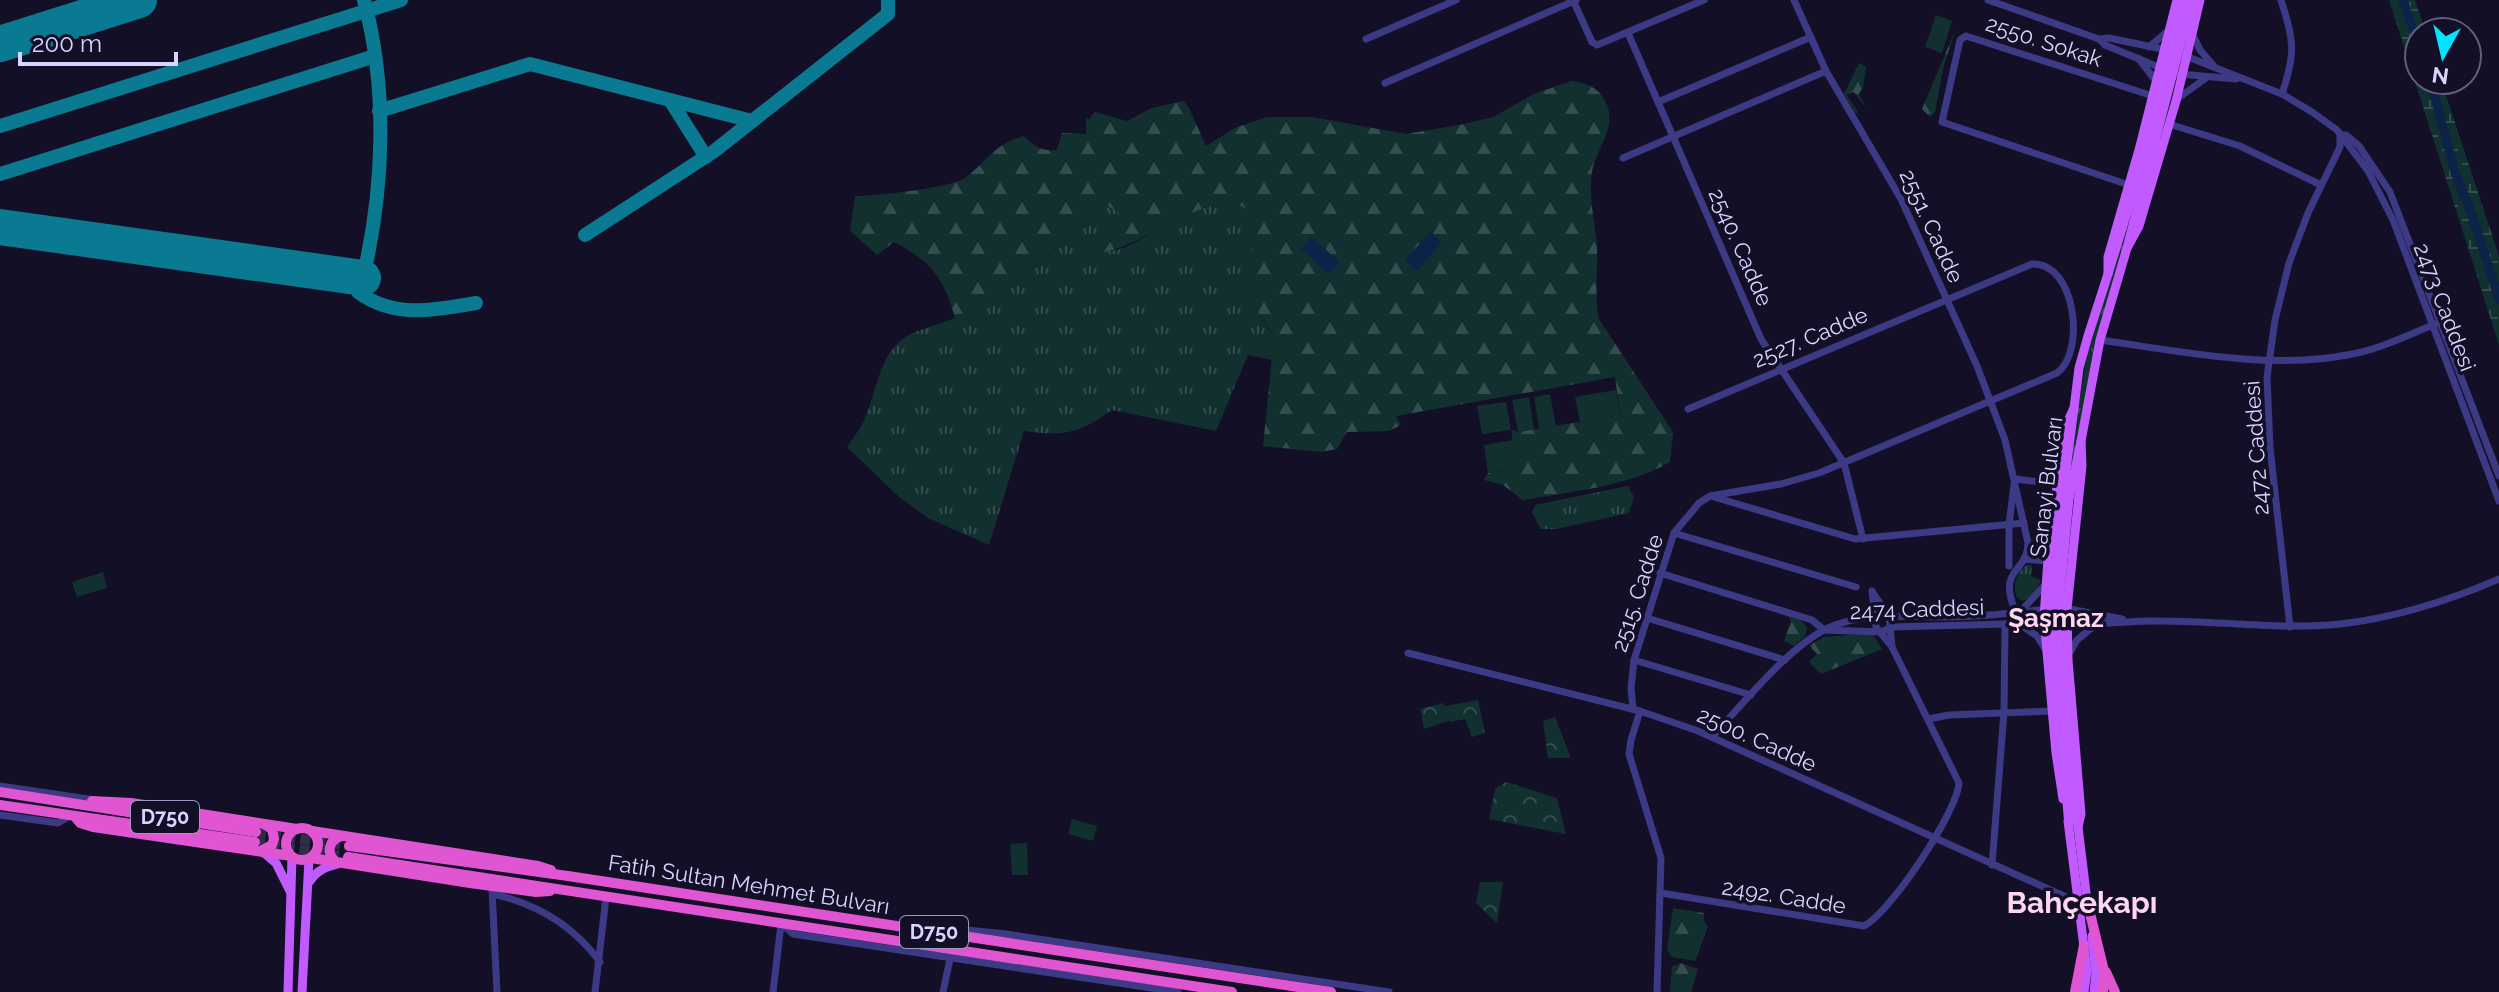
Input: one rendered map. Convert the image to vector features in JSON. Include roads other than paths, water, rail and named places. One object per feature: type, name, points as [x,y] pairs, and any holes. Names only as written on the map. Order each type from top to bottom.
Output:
[{"type":"highway","name":"D750","points":[[0,789],[257,840]]},
{"type":"highway","points":[[74,803],[95,800],[131,803],[257,840],[303,861],[345,851]]},
{"type":"highway","name":"D750","points":[[0,805],[257,840]]},
{"type":"highway","points":[[72,816],[80,823],[93,827],[257,840],[303,828],[345,851],[492,890],[566,890]]},
{"type":"highway","points":[[292,856],[286,843],[290,834],[297,829]]},
{"type":"highway","points":[[310,858],[319,844],[312,831]]},
{"type":"highway","name":"Fatih Sultan Mehmet Bulvarı","points":[[345,851],[568,876],[1331,992]]},
{"type":"highway","name":"Fatih Sultan Mehmet Bulvarı","points":[[345,851],[606,897],[1232,992]]},
{"type":"highway","points":[[2082,903],[2103,992]]},
{"type":"highway","points":[[2075,992],[2084,945]]},
{"type":"highway","points":[[2096,972],[2115,992]]},
{"type":"main road","points":[[2108,274],[2108,257],[2177,0]]},
{"type":"main road","name":"Sanayi Bulvarı","points":[[2094,992],[2096,972],[2084,945],[2050,617],[2056,547],[2083,351],[2143,161],[2185,0]]},
{"type":"main road","name":"Sanayi Bulvarı","points":[[2074,826],[2058,614],[2069,499],[2100,340],[2192,0]]},
{"type":"main road","points":[[2127,248],[2139,226],[2176,101],[2200,0]]},
{"type":"main road","points":[[2169,29],[2180,38],[2192,31]]},
{"type":"main road","points":[[2153,96],[2165,91],[2176,101]]},
{"type":"main road","points":[[2074,408],[2068,421],[2057,484],[2044,609],[2059,781],[2074,826]]},
{"type":"main road","points":[[2074,826],[2081,814],[2067,609],[2082,466],[2081,441]]},
{"type":"main road","points":[[2046,584],[2054,591],[2064,589],[2068,583]]},
{"type":"main road","points":[[2046,653],[2055,649],[2068,656]]},
{"type":"main road","points":[[257,840],[276,863],[292,894]]},
{"type":"main road","points":[[306,896],[314,874],[345,851]]},
{"type":"main road","points":[[288,992],[292,856]]},
{"type":"main road","points":[[302,992],[310,858]]},
{"type":"main road","name":"Sanayi Bulvarı","points":[[2084,992],[2096,972]]},
{"type":"street","points":[[1366,39],[1456,0]]},
{"type":"street","points":[[1385,83],[1575,0],[1593,44],[1602,45],[1704,0]]},
{"type":"street","name":"2551. Cadde","points":[[1794,0],[1826,71],[1901,199],[1991,402],[2015,479],[2028,550],[2024,559]]},
{"type":"street","name":"2473 Caddesi","points":[[1988,0],[2099,39],[2109,38],[2187,57],[2282,94],[2359,146],[2390,192],[2499,501]]},
{"type":"street","points":[[2281,0],[2293,43],[2282,94]]},
{"type":"street","points":[[2148,47],[2169,29]]},
{"type":"street","points":[[2192,31],[2204,56],[2218,69]]},
{"type":"street","name":"2540. Cadde","points":[[1628,33],[1761,339],[1844,463]]},
{"type":"street","name":"2550. Sokak","points":[[2129,185],[1942,122],[1960,40],[1964,36],[2153,96]]},
{"type":"street","points":[[1658,102],[1811,37]]},
{"type":"street","name":"2473 Caddesi","points":[[2099,39],[2105,45],[2182,74],[2238,79]]},
{"type":"street","points":[[2137,57],[2156,81]]},
{"type":"street","points":[[1623,158],[1826,71]]},
{"type":"street","points":[[2176,101],[2207,77]]},
{"type":"street","points":[[2169,124],[2240,146],[2321,185]]},
{"type":"street","name":"2472 Caddesi","points":[[2290,627],[2267,406],[2269,359],[2290,260],[2340,147],[2340,135]]},
{"type":"street","name":"2527. Cadde","points":[[1688,409],[2029,265],[2040,264],[2059,277],[2073,312],[2069,356],[2061,370],[1991,402]]},
{"type":"street","points":[[2100,340],[2269,359],[2344,356],[2374,349],[2436,324]]},
{"type":"street","name":"2473 Caddesi","points":[[2436,324],[2499,476]]},
{"type":"street","points":[[1710,496],[1796,480],[1991,402]]},
{"type":"street","points":[[1844,463],[1863,539]]},
{"type":"street","points":[[2009,566],[2009,525],[2015,479],[2057,484]]},
{"type":"street","points":[[1710,496],[1847,538],[2024,523]]},
{"type":"street","name":"2515. Cadde","points":[[1657,992],[1660,852],[1629,754],[1636,710],[1631,688],[1634,660],[1674,533],[1699,503],[1710,496]]},
{"type":"street","points":[[1674,533],[1856,587]]},
{"type":"street","points":[[2046,584],[2018,613],[2010,600],[2009,585],[2013,572],[2024,559],[2047,561]]},
{"type":"street","points":[[1660,573],[1812,620],[1824,630],[1785,660],[1712,737]]},
{"type":"street","name":"2474 Caddesi","points":[[1824,630],[1885,631],[1892,627],[2005,624],[2067,626],[2136,621],[2290,627],[2340,624],[2437,604],[2499,579]]},
{"type":"street","points":[[1872,591],[1889,616],[1892,647],[1878,631],[1872,591]]},
{"type":"street","name":"2474 Caddesi","points":[[1824,630],[1874,616],[1949,618],[2044,609],[2067,609],[2136,621]]},
{"type":"street","points":[[1647,618],[1785,660]]},
{"type":"street","points":[[1992,865],[2004,712],[2005,624]]},
{"type":"street","points":[[2019,624],[2037,636],[2046,653]]},
{"type":"street","points":[[2068,656],[2083,634],[2097,624]]},
{"type":"street","name":"2492. Cadde","points":[[1661,893],[1864,926],[1890,902],[1955,800],[1959,783],[1892,647]]},
{"type":"street","name":"2500. Cadde","points":[[1408,653],[1636,710],[1712,737],[2082,903]]},
{"type":"street","points":[[1634,660],[1751,695]]},
{"type":"street","points":[[1928,719],[1949,715],[2052,711]]},
{"type":"street","points":[[0,789],[95,800]]},
{"type":"street","points":[[0,815],[93,827]]},
{"type":"street","points":[[58,823],[72,816]]},
{"type":"street","points":[[497,992],[492,890],[565,925],[600,962]]},
{"type":"street","points":[[595,992],[606,897]]},
{"type":"street","points":[[781,924],[793,934],[1178,992]]},
{"type":"street","points":[[773,992],[781,924]]},
{"type":"street","points":[[883,924],[926,924],[1006,934],[1389,992]]},
{"type":"street","points":[[962,951],[998,966]]},
{"type":"street","points":[[943,992],[950,959]]},
{"type":"water","points":[[1430,232],[1442,242],[1417,271],[1405,260]]},
{"type":"water","points":[[1311,237],[1340,262],[1329,274],[1301,249]]},
{"type":"waterway","points":[[2403,0],[2408,16]]},
{"type":"waterway","points":[[2434,96],[2455,172],[2499,299]]},
{"type":"tunnel","points":[[256,832],[349,846]]},
{"type":"tunnel","points":[[255,842],[348,857]]},
{"type":"district","name":"Şaşmaz","points":[[2056,618]]},
{"type":"district","name":"Bahçekapı","points":[[2082,903]]}]
